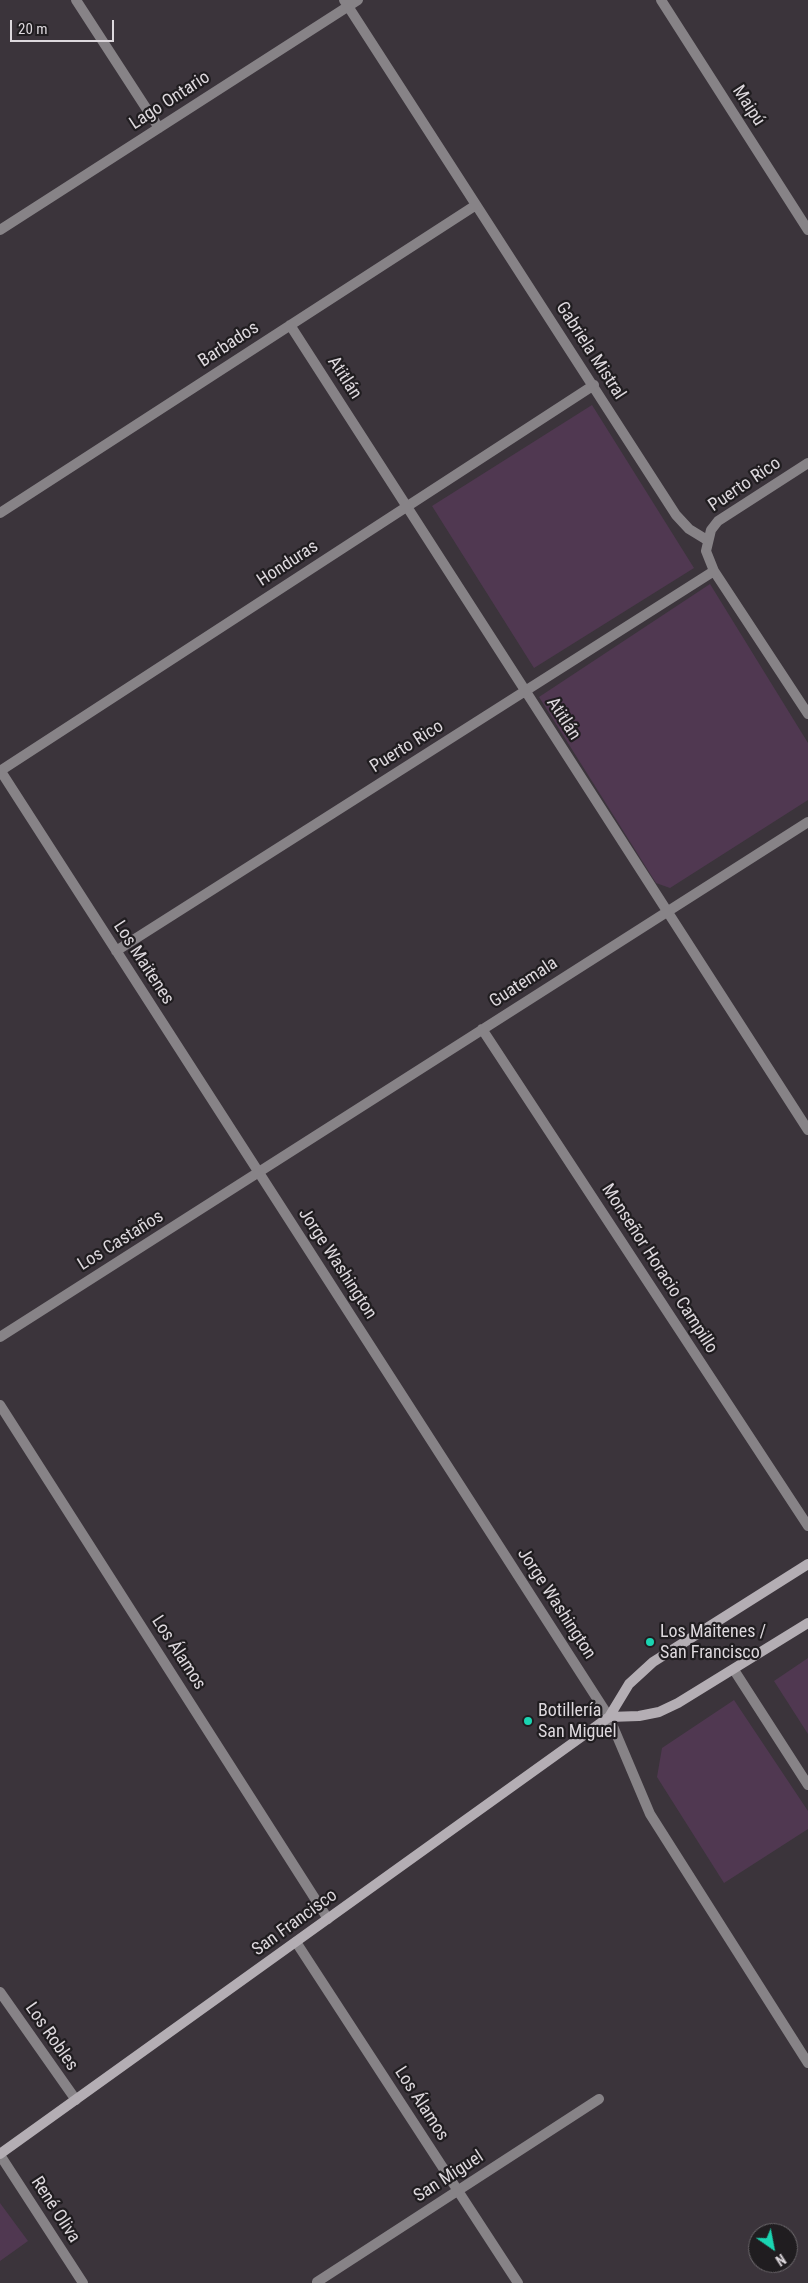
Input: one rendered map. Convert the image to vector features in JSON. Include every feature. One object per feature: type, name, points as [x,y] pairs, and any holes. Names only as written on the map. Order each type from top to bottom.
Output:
[{"type":"main road","name":"San Francisco","points":[[0,2155],[609,1718],[629,1684],[653,1662],[808,1564]]},
{"type":"main road","points":[[609,1718],[639,1716],[659,1712],[678,1704],[808,1622]]},
{"type":"street","points":[[76,0],[159,128]]},
{"type":"street","name":"Lago Ontario","points":[[0,230],[159,128],[346,3],[358,0]]},
{"type":"street","name":"Maipú","points":[[661,0],[808,230]]},
{"type":"street","name":"Gabriela Mistral","points":[[346,3],[594,385],[676,515],[689,529],[707,540]]},
{"type":"street","name":"Barbados","points":[[0,513],[476,205]]},
{"type":"street","name":"Atitlán","points":[[290,326],[808,1130]]},
{"type":"street","name":"Honduras","points":[[0,770],[594,385]]},
{"type":"street","name":"Puerto Rico","points":[[707,540],[711,530],[718,521],[808,463]]},
{"type":"street","points":[[707,540],[709,562],[714,571],[808,714]]},
{"type":"street","name":"Puerto Rico","points":[[116,951],[714,571]]},
{"type":"street","name":"Los Maitenes","points":[[0,770],[259,1173]]},
{"type":"street","name":"Guatemala","points":[[259,1173],[808,822]]},
{"type":"street","name":"Monseñor Horacio Campillo","points":[[482,1029],[808,1526]]},
{"type":"street","name":"Los Castaños","points":[[0,1337],[259,1173]]},
{"type":"street","name":"Jorge Washington","points":[[259,1173],[609,1718],[627,1764],[650,1814],[808,2063]]},
{"type":"street","name":"Los Álamos","points":[[0,1405],[328,1919]]},
{"type":"street","points":[[734,1670],[808,1785]]},
{"type":"street","name":"Los Álamos","points":[[296,1942],[518,2283]]},
{"type":"street","name":"Los Robles","points":[[0,1992],[76,2100]]},
{"type":"street","name":"San Miguel","points":[[317,2282],[599,2099]]},
{"type":"street","name":"René Oliva","points":[[0,2155],[83,2283]]},
{"type":"shaded area","points":[[592,405],[694,568],[534,668],[432,506]]},
{"type":"shaded area","points":[[710,584],[808,743],[808,800],[670,888],[656,883],[539,697]]},
{"type":"shaded area","points":[[808,1658],[808,1734],[774,1681]]},
{"type":"shaded area","points":[[734,1700],[808,1811],[808,1829],[724,1883],[657,1777],[662,1748]]},
{"type":"shaded area","points":[[0,2203],[28,2241],[0,2261]]},
{"type":"place","name":"Los Maitenes / San Francisco","points":[[650,1642]]},
{"type":"place","name":"Botillería San Miguel","points":[[528,1721]]}]
